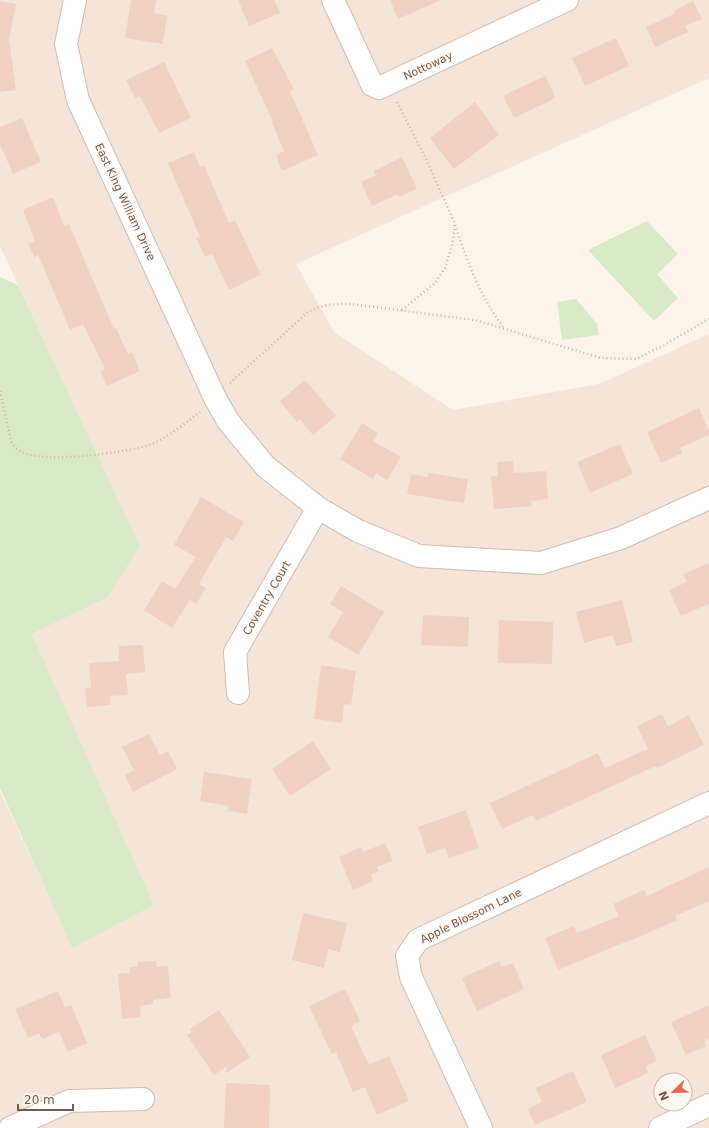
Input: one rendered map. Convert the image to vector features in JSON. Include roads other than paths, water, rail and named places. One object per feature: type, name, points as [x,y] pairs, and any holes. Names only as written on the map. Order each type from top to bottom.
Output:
[{"type":"street","name":"East King William Drive","points":[[75,0],[66,44],[78,100],[215,398],[228,421],[266,467],[318,508],[358,531],[419,556],[541,563],[621,538],[709,498]]},
{"type":"street","name":"Nottoway","points":[[333,0],[372,85],[379,88],[385,87],[567,0]]},
{"type":"street","name":"Coventry Court","points":[[238,693],[235,652],[318,508]]},
{"type":"street","name":"Apple Blossom Lane","points":[[481,1128],[411,977],[407,956],[418,940],[709,802]]},
{"type":"street","points":[[10,1128],[69,1101],[143,1099]]},
{"type":"street","points":[[660,1128],[709,1105]]}]
